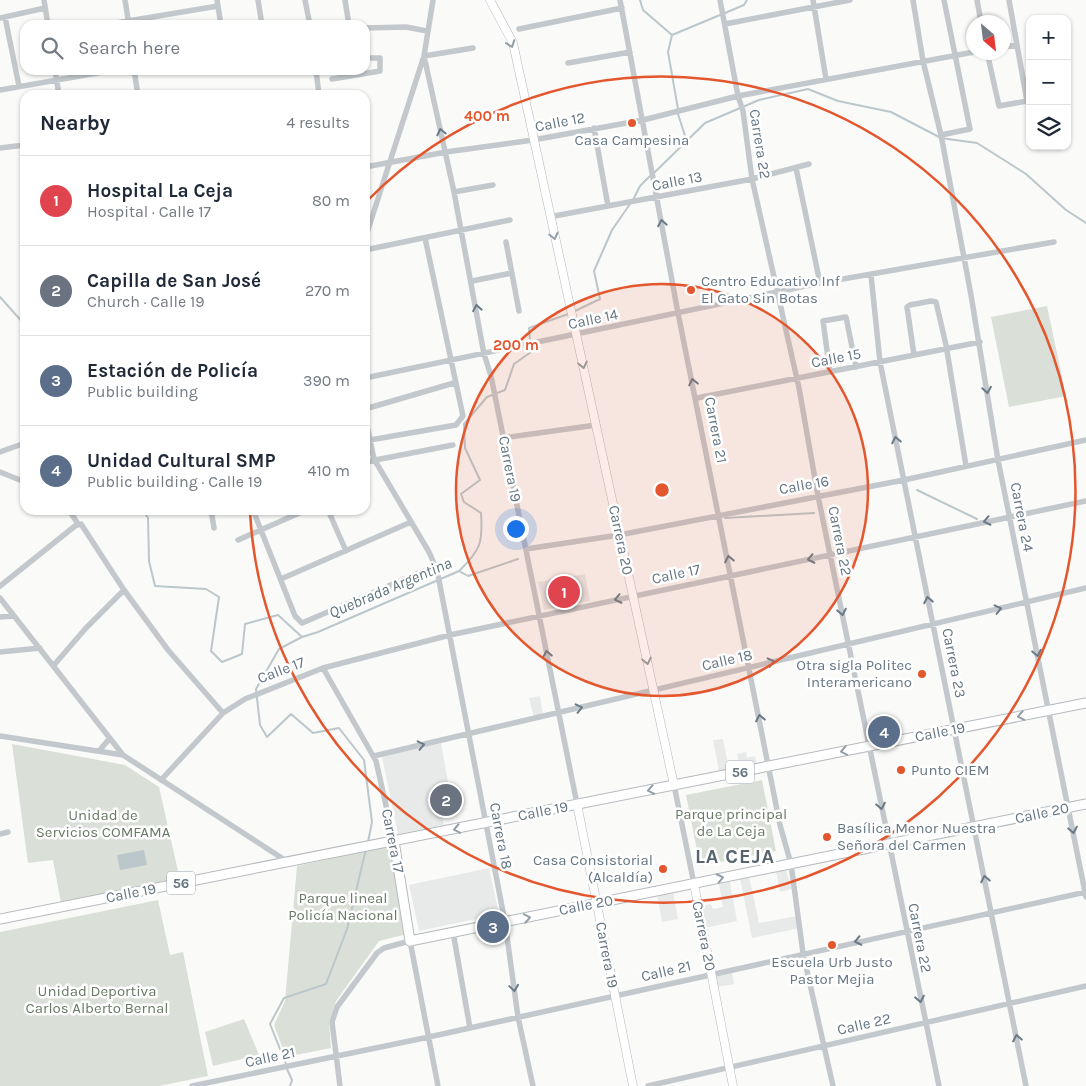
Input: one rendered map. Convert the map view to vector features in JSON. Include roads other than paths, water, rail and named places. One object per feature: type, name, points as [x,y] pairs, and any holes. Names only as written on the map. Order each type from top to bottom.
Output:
[{"type":"main road","name":"Carrera 20","points":[[490,0],[513,43],[549,217],[571,308],[674,785]]},
{"type":"main road","name":"Calle 19","points":[[0,919],[1086,703]]},
{"type":"main road","name":"Carrera 19","points":[[578,804],[633,1086]]},
{"type":"main road","name":"Calle 20","points":[[410,941],[1086,804]]},
{"type":"main road","name":"Carrera 17","points":[[394,841],[410,941]]},
{"type":"main road","name":"Carrera 20","points":[[694,884],[733,1086]]},
{"type":"street","points":[[44,0],[47,20]]},
{"type":"street","points":[[125,0],[128,20]]},
{"type":"street","points":[[258,0],[261,20]]},
{"type":"street","points":[[306,0],[309,20]]},
{"type":"street","points":[[345,0],[348,20]]},
{"type":"street","name":"Carrera 19","points":[[433,0],[424,56],[446,152],[472,281],[484,354],[494,390],[578,804]]},
{"type":"street","name":"Carrera 21","points":[[620,0],[642,120],[653,168],[678,313],[732,575],[780,825],[791,864],[803,953],[833,1086]]},
{"type":"street","name":"Carrera 22","points":[[720,0],[742,109],[752,179],[797,378],[818,496],[924,1023],[939,1086]]},
{"type":"street","points":[[725,21],[813,3],[850,0]]},
{"type":"street","name":"Carrera 24","points":[[914,0],[923,62],[941,138],[980,342],[998,460],[1086,893]]},
{"type":"street","points":[[941,138],[970,129],[944,0]]},
{"type":"street","points":[[977,0],[980,15]]},
{"type":"street","points":[[989,60],[999,106],[1028,101],[1009,0]]},
{"type":"street","points":[[142,20],[218,3],[220,20]]},
{"type":"street","points":[[813,3],[826,79]]},
{"type":"street","points":[[19,86],[3,18],[45,8]]},
{"type":"street","points":[[520,29],[622,8]]},
{"type":"street","points":[[370,28],[406,27],[427,30]]},
{"type":"street","points":[[1011,46],[1017,45]]},
{"type":"street","points":[[370,215],[391,162],[424,56],[473,48]]},
{"type":"street","points":[[568,64],[630,52]]},
{"type":"street","name":"Calle 12","points":[[370,166],[446,152],[534,140],[642,120],[691,110],[738,96],[966,54]]},
{"type":"street","points":[[370,58],[379,57],[380,71],[370,73]]},
{"type":"street","points":[[56,75],[58,90]]},
{"type":"street","points":[[0,90],[85,75]]},
{"type":"street","points":[[135,75],[137,90]]},
{"type":"street","points":[[317,75],[319,90]]},
{"type":"street","points":[[332,79],[356,75]]},
{"type":"street","points":[[594,128],[608,206]]},
{"type":"street","points":[[0,148],[20,146]]},
{"type":"street","name":"Calle 13","points":[[549,217],[752,179],[809,164]]},
{"type":"street","points":[[796,168],[820,280]]},
{"type":"street","points":[[454,192],[493,184]]},
{"type":"street","points":[[370,249],[510,220]]},
{"type":"street","points":[[370,440],[456,425],[463,416],[454,383],[426,238]]},
{"type":"street","points":[[506,242],[518,312]]},
{"type":"street","name":"Calle 14","points":[[370,377],[576,336],[820,280],[870,275],[1054,242]]},
{"type":"street","points":[[472,281],[512,273]]},
{"type":"street","name":"Carrera 23","points":[[870,275],[880,362],[1026,1086]]},
{"type":"street","points":[[914,355],[908,311],[910,305],[931,301],[936,302],[966,466]]},
{"type":"street","points":[[830,372],[823,321],[846,317],[856,367]]},
{"type":"street","name":"Calle 15","points":[[696,398],[980,342]]},
{"type":"street","points":[[370,408],[454,383]]},
{"type":"street","points":[[503,438],[596,425]]},
{"type":"street","name":"Carrera 18","points":[[370,440],[374,459],[412,522],[436,568],[505,922],[518,1017],[533,1086]]},
{"type":"street","name":"Calle 16","points":[[526,549],[620,535],[904,480],[1086,440]]},
{"type":"street","points":[[0,452],[20,445]]},
{"type":"street","points":[[370,460],[453,445]]},
{"type":"street","points":[[0,472],[20,480]]},
{"type":"street","name":"Calle 17","points":[[161,780],[223,714],[245,698],[266,688],[323,668],[450,635],[1086,501]]},
{"type":"street","points":[[72,515],[78,524],[83,525],[124,590],[176,661],[223,714]]},
{"type":"street","points":[[212,515],[214,528]]},
{"type":"street","points":[[255,515],[295,616],[302,623],[436,568]]},
{"type":"street","points":[[238,540],[294,515]]},
{"type":"street","points":[[330,515],[346,551]]},
{"type":"street","points":[[281,579],[412,522]]},
{"type":"street","points":[[0,586],[78,524]]},
{"type":"street","name":"Calle 18","points":[[374,756],[1086,588]]},
{"type":"street","points":[[54,665],[86,628],[124,590]]},
{"type":"street","points":[[0,598],[123,755],[288,862]]},
{"type":"street","points":[[0,617],[14,616]]},
{"type":"street","points":[[0,652],[40,648]]},
{"type":"street","name":"Carrera 17","points":[[323,668],[374,756],[394,841]]},
{"type":"street","points":[[0,736],[123,755]]},
{"type":"street","points":[[99,752],[110,738]]},
{"type":"street","name":"Carrera 20","points":[[674,785],[694,884]]},
{"type":"street","points":[[0,834],[8,832]]},
{"type":"street","name":"Calle 21","points":[[192,1086],[429,1038],[711,973],[1086,893]]},
{"type":"street","points":[[453,932],[470,1028]]},
{"type":"street","points":[[340,1086],[332,1022],[337,1007],[377,953],[384,948],[410,941]]},
{"type":"street","name":"Carrera 17","points":[[410,941],[438,1086]]},
{"type":"street","name":"Calle 22","points":[[648,1086],[1086,986]]},
{"type":"waterway","points":[[640,0],[643,10],[672,35]]},
{"type":"waterway","points":[[725,13],[744,5],[747,0]]},
{"type":"waterway","points":[[672,35],[720,15]]},
{"type":"waterway","points":[[672,35],[668,52],[678,109]]},
{"type":"waterway","name":"Quebrada Argentina","points":[[654,173],[705,123],[759,100],[808,89],[838,101],[891,112],[941,138],[977,143],[1026,174],[1066,210],[1086,223]]},
{"type":"waterway","points":[[678,114],[687,142]]},
{"type":"waterway","name":"Quebrada Argentina","points":[[633,200],[640,186],[650,176]]},
{"type":"waterway","name":"Quebrada Argentina","points":[[575,311],[600,299],[594,271],[612,230],[630,204]]},
{"type":"waterway","points":[[0,297],[20,319]]},
{"type":"waterway","name":"Quebrada Argentina","points":[[302,637],[318,632],[459,571],[472,557],[481,539],[481,513],[464,502],[461,494],[480,480],[465,448],[464,424],[487,397],[505,390],[514,364],[531,352],[529,328],[568,314]]},
{"type":"waterway","points":[[917,490],[977,519]]},
{"type":"waterway","points":[[725,518],[814,513]]},
{"type":"waterway","name":"Quebrada Argentina","points":[[146,515],[148,518],[149,561],[155,586],[206,589],[219,597],[211,651],[222,662],[242,654],[245,624],[278,615],[302,637],[279,649],[256,689],[260,725],[267,737],[291,714],[313,733],[339,728],[364,760],[372,822],[368,842]]},
{"type":"waterway","points":[[459,571],[468,576],[518,559]]},
{"type":"waterway","points":[[286,1064],[270,1024],[284,998],[326,984],[347,929],[366,849]]},
{"type":"waterway","points":[[287,1069],[292,1080],[290,1086]]},
{"type":"place","name":"Casa Campesina","points":[[632,123]]},
{"type":"place","name":"Centro Educativo Inf El Gato Sin Botas","points":[[691,290]]},
{"type":"place","name":"Hospital La Ceja","points":[[564,592]]},
{"type":"place","name":"Otra sigla Politec Interamericano","points":[[922,674]]},
{"type":"place","name":"Unidad Cultural SMP","points":[[884,732]]},
{"type":"place","name":"Punto CIEM","points":[[901,770]]},
{"type":"place","name":"Capilla de San José","points":[[446,800]]},
{"type":"place","name":"Basílica Menor Nuestra Señora del Carmen","points":[[827,837]]},
{"type":"place","name":"Casa Consistorial (Alcaldía)","points":[[663,869]]},
{"type":"place","name":"Estación de Policía","points":[[493,927]]},
{"type":"place","name":"Escuela Urb Justo Pastor Mejia","points":[[832,945]]},
{"type":"district","name":"LA CEJA","points":[[735,856]]},
{"type":"park label","name":"Parque principal de La Ceja","points":[[731,822]]},
{"type":"park label","name":"Unidad de Servicios COMFAMA","points":[[103,824]]},
{"type":"park label","name":"Parque lineal Policía Nacional","points":[[343,906]]},
{"type":"park label","name":"Unidad Deportiva Carlos Alberto Bernal","points":[[97,1000]]}]
